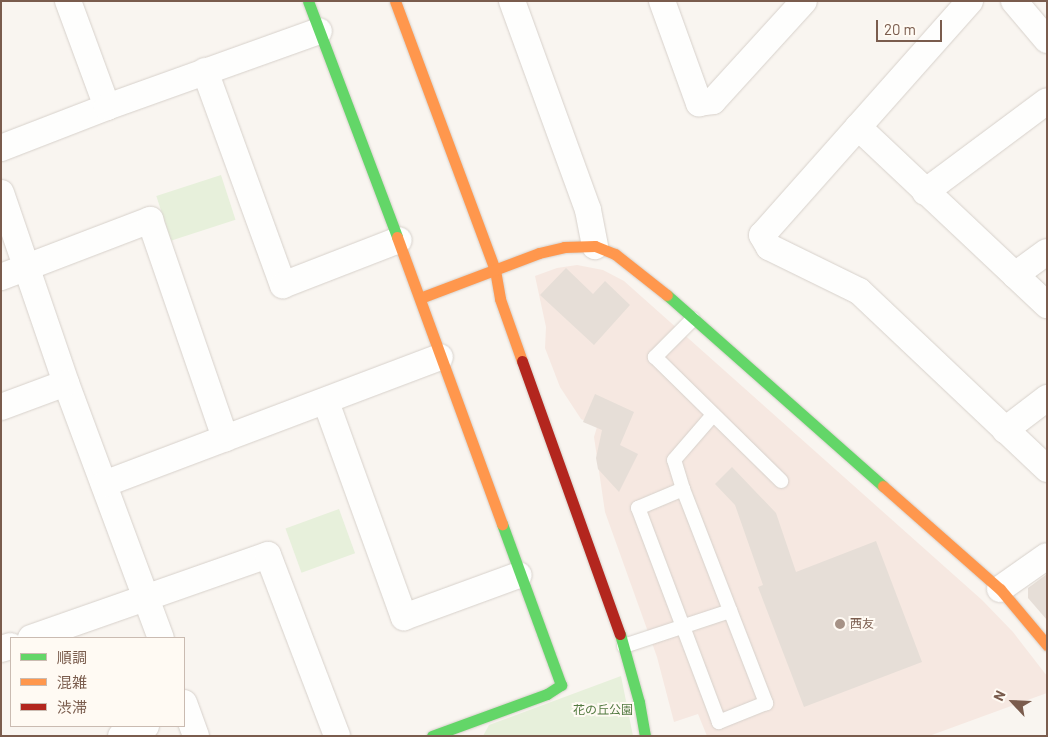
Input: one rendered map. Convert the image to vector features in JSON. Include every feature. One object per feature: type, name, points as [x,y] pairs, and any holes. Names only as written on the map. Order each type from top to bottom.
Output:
[{"type":"street","points":[[68,1],[107,107]]},
{"type":"street","points":[[308,1],[399,240],[519,575],[561,685],[547,694],[464,731],[432,736]]},
{"type":"street","points":[[395,1],[495,270],[500,298],[624,646],[640,702],[645,736]]},
{"type":"street","points":[[512,1],[588,210],[595,246]]},
{"type":"street","points":[[662,1],[699,103],[713,101],[804,1]]},
{"type":"street","points":[[970,1],[762,235],[769,247],[859,291],[1047,469]]},
{"type":"street","points":[[1014,1],[1047,40]]},
{"type":"street","points":[[1,148],[205,71],[319,32]]},
{"type":"street","points":[[205,71],[283,285],[399,240]]},
{"type":"street","points":[[926,192],[1047,101]]},
{"type":"street","points":[[858,127],[1047,305]]},
{"type":"street","points":[[1,193],[66,383],[161,637]]},
{"type":"street","points":[[1,277],[150,220],[225,438]]},
{"type":"street","points":[[420,298],[539,253],[564,247],[595,246],[615,254],[654,282],[692,319],[1000,590],[1047,645]]},
{"type":"street","points":[[1015,275],[1047,252]]},
{"type":"street","points":[[104,484],[326,402],[440,357]]},
{"type":"street","points":[[1,407],[66,383]]},
{"type":"street","points":[[1005,430],[1047,398]]},
{"type":"street","points":[[326,402],[404,617],[519,575]]},
{"type":"street","points":[[34,637],[146,596],[268,555],[337,736]]},
{"type":"street","points":[[1000,590],[1047,556]]},
{"type":"street","points":[[185,708],[196,736]]},
{"type":"street","points":[[121,736],[144,727]]},
{"type":"lane","points":[[692,319],[655,357],[780,481]]},
{"type":"lane","points":[[682,489],[638,508],[719,722],[766,703],[682,489],[674,460],[714,415]]},
{"type":"lane","points":[[624,646],[730,611]]},
{"type":"shaded area","points":[[577,265],[603,270],[624,281],[982,600],[1013,632],[1047,676],[1047,693],[929,736],[707,736],[698,714],[674,722],[657,657],[605,512],[594,437],[597,427],[581,419],[560,387],[545,348],[546,327],[535,276],[557,268]]},
{"type":"green space","points":[[221,175],[236,220],[171,241],[156,196]]},
{"type":"green space","points":[[339,509],[355,553],[302,573],[285,528]]},
{"type":"green space","name":"花の丘公園","points":[[621,676],[633,736],[483,736],[489,725]]},
{"type":"building","points":[[566,268],[593,294],[605,281],[630,305],[594,345],[540,295]]},
{"type":"building","points":[[595,394],[634,412],[620,445],[638,454],[619,492],[598,469],[596,458],[602,430],[583,422]]},
{"type":"building","name":"西友","points":[[732,467],[776,513],[796,572],[876,541],[922,662],[804,707],[758,587],[763,585],[735,505],[715,484]]},
{"type":"building","points":[[1047,574],[1047,620],[1028,598],[1028,588]]},
{"type":"traffic: fast","points":[[308,1],[397,237]]},
{"type":"traffic: fast","points":[[667,295],[883,486]]},
{"type":"traffic: fast","points":[[432,736],[547,694],[561,685],[502,524]]},
{"type":"traffic: fast","points":[[620,634],[639,702],[645,736]]},
{"type":"traffic: slow","points":[[395,1],[495,270],[500,299],[522,361]]},
{"type":"traffic: slow","points":[[397,237],[502,524]]},
{"type":"traffic: slow","points":[[420,298],[539,253],[564,247],[595,246],[615,254],[667,295]]},
{"type":"traffic: slow","points":[[883,486],[1000,589],[1047,645]]},
{"type":"traffic: jam","points":[[522,361],[620,634]]},
{"type":"place","name":"西友","points":[[840,624]]}]
